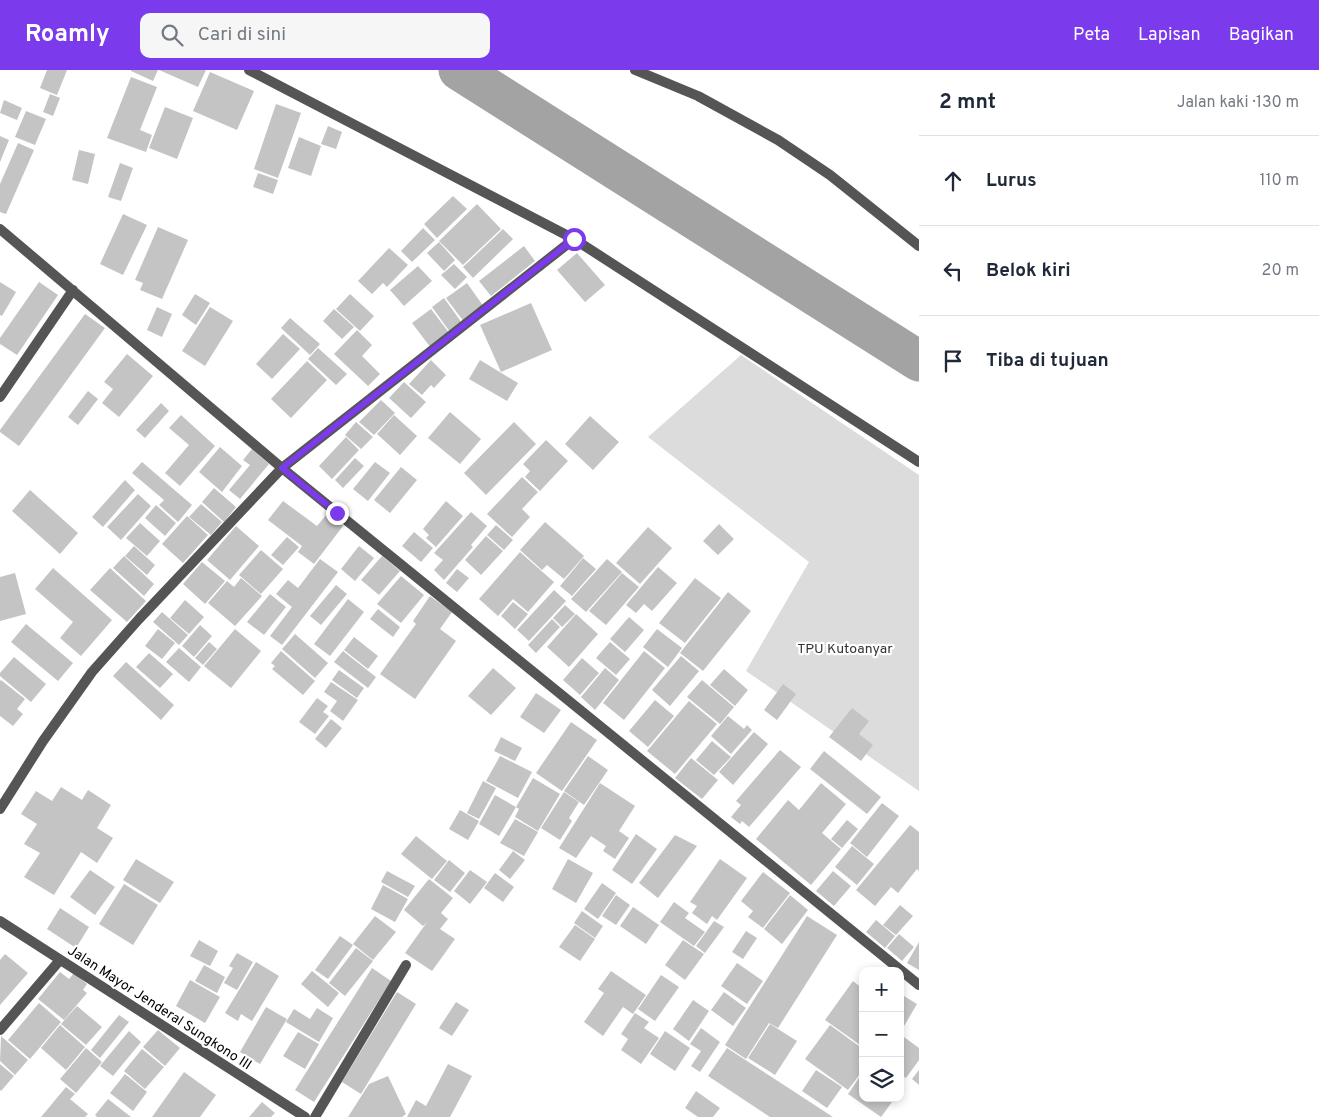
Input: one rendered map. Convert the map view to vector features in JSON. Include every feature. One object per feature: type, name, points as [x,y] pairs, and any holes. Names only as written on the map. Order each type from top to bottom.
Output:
[{"type":"street","points":[[249,70],[574,239],[919,462]]},
{"type":"street","points":[[635,70],[698,96],[778,140],[830,175],[919,246]]},
{"type":"street","points":[[0,229],[282,468],[919,985]]},
{"type":"street","points":[[0,809],[43,741],[92,672],[282,468],[574,239]]},
{"type":"street","points":[[0,397],[73,290]]},
{"type":"street","name":"Jalan Mayor Jenderal Sungkono III","points":[[0,921],[305,1117]]},
{"type":"street","points":[[0,1030],[60,960]]},
{"type":"street","points":[[315,1117],[406,965]]},
{"type":"green space","name":"TPU Kutoanyar","points":[[741,355],[919,475],[919,791],[746,671],[809,562],[648,437]]},
{"type":"building","points":[[47,70],[67,70],[57,95],[40,88]]},
{"type":"building","points":[[131,70],[158,70],[153,81]]},
{"type":"building","points":[[159,70],[206,70],[198,87]]},
{"type":"building","points":[[210,72],[254,91],[237,130],[193,111]]},
{"type":"building","points":[[131,77],[157,87],[140,130],[152,135],[146,152],[107,138]]},
{"type":"building","points":[[50,94],[60,98],[53,116],[43,112]]},
{"type":"building","points":[[4,100],[22,108],[17,120],[0,113]]},
{"type":"building","points":[[276,104],[301,113],[278,178],[254,169]]},
{"type":"building","points":[[165,107],[193,118],[177,159],[149,148]]},
{"type":"building","points":[[26,111],[46,119],[35,145],[15,137]]},
{"type":"building","points":[[328,126],[342,132],[336,149],[321,144]]},
{"type":"building","points":[[0,136],[9,140],[0,162]]},
{"type":"building","points":[[299,137],[321,146],[311,176],[288,168]]},
{"type":"building","points":[[18,143],[34,150],[6,214],[0,212],[0,184]]},
{"type":"building","points":[[79,150],[95,154],[88,184],[72,180]]},
{"type":"building","points":[[120,163],[133,168],[121,201],[108,197]]},
{"type":"building","points":[[258,173],[278,180],[273,194],[253,187]]},
{"type":"building","points":[[453,196],[467,209],[437,238],[424,224]]},
{"type":"building","points":[[477,204],[501,229],[463,265],[439,241]]},
{"type":"building","points":[[123,214],[147,225],[123,275],[100,264]]},
{"type":"building","points":[[158,227],[188,240],[162,299],[140,290],[143,283],[135,280]]},
{"type":"building","points":[[423,228],[435,240],[412,262],[401,251]]},
{"type":"building","points":[[503,229],[513,239],[473,278],[463,267]]},
{"type":"building","points":[[439,242],[455,260],[444,271],[427,253]]},
{"type":"building","points":[[524,246],[535,261],[491,296],[479,281]]},
{"type":"building","points":[[389,248],[408,265],[387,287],[383,283],[372,294],[358,281]]},
{"type":"building","points":[[577,253],[605,285],[585,302],[557,270]]},
{"type":"building","points":[[454,264],[467,277],[455,289],[441,275]]},
{"type":"building","points":[[418,266],[432,281],[404,306],[390,290]]},
{"type":"building","points":[[0,282],[16,292],[2,316],[0,315]]},
{"type":"building","points":[[39,282],[58,295],[17,355],[0,344],[0,338]]},
{"type":"building","points":[[467,283],[484,307],[464,322],[446,298]]},
{"type":"building","points":[[195,294],[210,303],[196,325],[182,315]]},
{"type":"building","points":[[350,294],[374,316],[360,331],[336,309]]},
{"type":"building","points":[[444,298],[462,323],[450,332],[432,307]]},
{"type":"building","points":[[531,303],[552,350],[501,372],[480,325]]},
{"type":"building","points":[[157,307],[172,314],[162,337],[147,330]]},
{"type":"building","points":[[210,307],[233,321],[205,366],[182,351]]},
{"type":"building","points":[[334,309],[354,327],[342,339],[323,321]]},
{"type":"building","points":[[431,309],[450,334],[431,348],[412,323]]},
{"type":"building","points":[[85,314],[105,328],[19,446],[0,432],[0,430]]},
{"type":"building","points":[[290,318],[320,344],[310,355],[281,328]]},
{"type":"building","points":[[357,330],[372,345],[362,356],[380,374],[368,386],[334,354]]},
{"type":"building","points":[[283,334],[300,349],[272,379],[256,364]]},
{"type":"building","points":[[318,348],[347,374],[336,385],[308,359]]},
{"type":"building","points":[[127,354],[153,376],[119,417],[102,403],[113,389],[104,382]]},
{"type":"building","points":[[431,360],[446,375],[434,388],[431,385],[422,395],[409,384]]},
{"type":"building","points":[[480,360],[518,383],[507,401],[469,379]]},
{"type":"building","points":[[307,361],[327,380],[291,418],[271,399]]},
{"type":"building","points":[[404,382],[426,402],[411,418],[389,398]]},
{"type":"building","points":[[88,391],[98,399],[78,425],[68,417]]},
{"type":"building","points":[[381,400],[395,413],[374,435],[359,422]]},
{"type":"building","points":[[161,403],[169,411],[145,438],[136,430]]},
{"type":"building","points":[[450,412],[481,439],[460,464],[428,438]]},
{"type":"building","points":[[181,415],[215,446],[180,486],[165,473],[189,445],[169,428]]},
{"type":"building","points":[[394,415],[417,436],[400,455],[377,434]]},
{"type":"building","points":[[590,416],[619,442],[593,470],[565,444]]},
{"type":"building","points":[[356,422],[373,437],[361,449],[345,435]]},
{"type":"building","points":[[514,422],[536,444],[486,495],[464,473]]},
{"type":"building","points":[[346,437],[359,450],[332,479],[319,466]]},
{"type":"building","points":[[546,440],[568,461],[540,491],[525,477],[530,471],[523,464]]},
{"type":"building","points":[[220,447],[242,466],[222,492],[199,472]]},
{"type":"building","points":[[252,449],[269,464],[240,499],[229,490],[250,465],[243,460]]},
{"type":"building","points":[[355,458],[364,466],[343,488],[335,480]]},
{"type":"building","points":[[142,462],[192,505],[178,522],[159,505],[164,500],[132,473]]},
{"type":"building","points":[[375,462],[390,473],[368,501],[353,489]]},
{"type":"building","points":[[401,467],[417,480],[390,513],[374,500]]},
{"type":"building","points":[[522,477],[538,492],[522,509],[530,517],[512,537],[487,514]]},
{"type":"building","points":[[125,480],[135,490],[103,527],[92,517]]},
{"type":"building","points":[[214,488],[236,507],[224,522],[202,502]]},
{"type":"building","points":[[30,490],[78,533],[60,554],[12,511]]},
{"type":"building","points":[[138,494],[151,506],[121,540],[107,527]]},
{"type":"building","points":[[283,501],[317,526],[327,514],[343,526],[314,564],[298,552],[302,546],[268,520]]},
{"type":"building","points":[[446,501],[463,516],[436,547],[426,538],[429,535],[423,529]]},
{"type":"building","points":[[201,504],[222,522],[211,535],[189,517]]},
{"type":"building","points":[[156,505],[176,523],[165,536],[145,518]]},
{"type":"building","points":[[471,512],[487,526],[471,545],[473,547],[444,580],[434,570],[443,560],[434,553]]},
{"type":"building","points":[[187,516],[208,535],[183,563],[162,544]]},
{"type":"building","points":[[545,522],[584,556],[564,579],[547,565],[542,570],[520,550]]},
{"type":"building","points":[[140,523],[160,541],[147,556],[126,538]]},
{"type":"building","points":[[719,524],[734,539],[718,555],[703,541]]},
{"type":"building","points":[[496,525],[513,540],[504,550],[487,535]]},
{"type":"building","points":[[236,526],[259,546],[230,580],[207,560]]},
{"type":"building","points":[[648,527],[672,548],[640,584],[616,563]]},
{"type":"building","points":[[414,532],[433,548],[421,562],[402,546]]},
{"type":"building","points":[[486,536],[503,551],[481,575],[465,560]]},
{"type":"building","points":[[287,537],[299,547],[283,565],[271,555]]},
{"type":"building","points":[[134,546],[155,565],[147,575],[125,556]]},
{"type":"building","points":[[359,546],[374,558],[355,581],[341,569]]},
{"type":"building","points":[[261,550],[283,569],[261,594],[239,575]]},
{"type":"building","points":[[520,552],[554,582],[528,612],[513,599],[498,616],[479,599]]},
{"type":"building","points":[[124,556],[154,584],[144,596],[113,568]]},
{"type":"building","points":[[382,556],[400,571],[379,595],[361,580]]},
{"type":"building","points":[[583,558],[596,569],[572,596],[560,586]]},
{"type":"building","points":[[320,559],[338,572],[282,645],[270,636],[292,607],[276,594],[288,580],[298,588]]},
{"type":"building","points":[[607,559],[622,572],[586,612],[571,599]]},
{"type":"building","points":[[202,562],[225,581],[205,604],[183,584]]},
{"type":"building","points":[[658,567],[677,583],[652,611],[644,604],[636,613],[626,605]]},
{"type":"building","points":[[53,568],[112,620],[81,656],[60,638],[73,622],[35,589]]},
{"type":"building","points":[[110,568],[146,601],[127,622],[90,590]]},
{"type":"building","points":[[457,569],[469,578],[457,592],[446,583]]},
{"type":"building","points":[[15,573],[26,614],[0,621],[0,577]]},
{"type":"building","points":[[622,573],[639,587],[606,625],[589,611]]},
{"type":"building","points":[[401,576],[424,595],[401,623],[377,604]]},
{"type":"building","points":[[241,578],[262,596],[235,626],[208,603],[227,581],[234,587]]},
{"type":"building","points":[[695,578],[721,598],[685,643],[659,623]]},
{"type":"building","points":[[336,585],[347,594],[321,625],[310,616]]},
{"type":"building","points":[[554,590],[566,601],[529,641],[517,630]]},
{"type":"building","points":[[728,592],[751,611],[703,671],[680,653]]},
{"type":"building","points":[[270,594],[286,607],[264,635],[247,622]]},
{"type":"building","points":[[430,596],[452,612],[440,629],[456,641],[415,699],[380,674],[416,624],[413,621]]},
{"type":"building","points":[[348,599],[364,612],[330,656],[314,644]]},
{"type":"building","points":[[185,600],[204,617],[189,634],[170,618]]},
{"type":"building","points":[[513,602],[528,614],[515,629],[501,616]]},
{"type":"building","points":[[565,605],[575,614],[562,627],[553,618]]},
{"type":"building","points":[[378,609],[400,627],[393,637],[370,619]]},
{"type":"building","points":[[162,612],[188,635],[179,645],[153,622]]},
{"type":"building","points":[[576,614],[598,634],[569,667],[547,647]]},
{"type":"building","points":[[629,617],[644,630],[625,652],[610,639]]},
{"type":"building","points":[[552,619],[560,627],[536,653],[528,645]]},
{"type":"building","points":[[26,624],[73,663],[58,681],[11,642]]},
{"type":"building","points":[[200,625],[212,636],[194,657],[182,646]]},
{"type":"building","points":[[158,629],[175,643],[162,659],[145,646]]},
{"type":"building","points":[[235,629],[261,651],[231,688],[204,666]]},
{"type":"building","points":[[657,629],[682,648],[668,667],[643,647]]},
{"type":"building","points":[[295,634],[328,663],[315,678],[282,649]]},
{"type":"building","points":[[354,637],[378,656],[368,669],[344,650]]},
{"type":"building","points":[[209,642],[217,649],[203,665],[195,658]]},
{"type":"building","points":[[610,642],[630,659],[616,675],[596,658]]},
{"type":"building","points":[[179,648],[201,667],[189,682],[166,662]]},
{"type":"building","points":[[281,651],[315,681],[303,695],[272,669],[275,666],[271,663]]},
{"type":"building","points":[[343,651],[376,677],[368,688],[334,662]]},
{"type":"building","points":[[644,651],[665,668],[624,720],[603,703]]},
{"type":"building","points":[[149,653],[173,674],[160,688],[136,667]]},
{"type":"building","points":[[681,656],[699,671],[670,706],[652,690]]},
{"type":"building","points":[[14,657],[46,684],[31,702],[0,676],[0,673]]},
{"type":"building","points":[[582,658],[599,673],[580,695],[563,680]]},
{"type":"building","points":[[126,662],[174,705],[161,720],[113,676]]},
{"type":"building","points":[[493,668],[516,688],[491,715],[468,696]]},
{"type":"building","points":[[605,668],[619,680],[595,710],[581,697]]},
{"type":"building","points":[[724,669],[748,690],[735,706],[710,685]]},
{"type":"building","points":[[339,670],[364,688],[357,698],[332,680]]},
{"type":"building","points":[[1,680],[25,699],[17,709],[23,714],[13,726],[0,716]]},
{"type":"building","points":[[702,680],[734,707],[720,724],[687,697]]},
{"type":"building","points":[[331,682],[358,700],[343,721],[330,711],[337,701],[324,692]]},
{"type":"building","points":[[783,684],[796,694],[777,720],[764,710]]},
{"type":"building","points":[[536,693],[561,710],[544,733],[520,717]]},
{"type":"building","points":[[317,698],[328,706],[323,712],[329,716],[315,734],[299,722]]},
{"type":"building","points":[[655,700],[674,716],[648,747],[629,731]]},
{"type":"building","points":[[689,701],[717,724],[675,774],[647,751]]},
{"type":"building","points":[[852,708],[869,721],[859,734],[873,745],[861,761],[829,737]]},
{"type":"building","points":[[728,716],[744,729],[747,725],[752,730],[731,754],[711,736]]},
{"type":"building","points":[[331,719],[342,728],[326,748],[315,739]]},
{"type":"building","points":[[571,722],[597,740],[562,791],[536,773]]},
{"type":"building","points":[[754,732],[768,744],[733,785],[719,772]]},
{"type":"building","points":[[501,737],[522,748],[515,761],[494,751]]},
{"type":"building","points":[[712,741],[731,757],[714,775],[696,760]]},
{"type":"building","points":[[780,750],[801,767],[749,827],[742,821],[740,824],[731,817],[741,805],[736,801]]},
{"type":"building","points":[[824,751],[881,797],[867,814],[810,769]]},
{"type":"building","points":[[500,756],[532,772],[518,798],[486,781]]},
{"type":"building","points":[[588,756],[608,770],[584,805],[564,791]]},
{"type":"building","points":[[691,758],[718,780],[702,799],[675,778]]},
{"type":"building","points":[[533,778],[560,794],[538,831],[515,817],[519,809],[516,807]]},
{"type":"building","points":[[483,781],[496,788],[479,819],[467,813]]},
{"type":"building","points":[[600,783],[635,806],[619,831],[629,838],[615,859],[603,851],[606,846],[591,836],[576,858],[559,848]]},
{"type":"building","points":[[821,783],[846,804],[822,833],[841,849],[811,885],[756,839],[788,800],[799,810]]},
{"type":"building","points":[[61,787],[82,800],[88,790],[111,805],[97,828],[113,838],[97,863],[81,852],[54,895],[24,877],[40,853],[24,844],[37,824],[21,814],[36,791],[52,801]]},
{"type":"building","points":[[564,792],[579,802],[569,818],[572,821],[560,840],[541,828]]},
{"type":"building","points":[[495,795],[516,807],[499,836],[479,824]]},
{"type":"building","points":[[882,803],[899,816],[867,857],[850,843]]},
{"type":"building","points":[[460,810],[479,821],[468,840],[449,829]]},
{"type":"building","points":[[515,819],[538,832],[524,856],[500,843]]},
{"type":"building","points":[[847,820],[858,829],[842,848],[831,839]]},
{"type":"building","points":[[910,825],[919,832],[919,871],[917,869],[898,893],[891,887],[875,906],[856,890]]},
{"type":"building","points":[[636,834],[657,849],[632,884],[612,870]]},
{"type":"building","points":[[675,835],[697,846],[658,898],[639,883]]},
{"type":"building","points":[[416,836],[447,861],[432,879],[401,854]]},
{"type":"building","points":[[852,846],[874,864],[857,885],[835,867]]},
{"type":"building","points":[[513,851],[525,860],[510,879],[499,870]]},
{"type":"building","points":[[136,859],[174,882],[160,903],[123,880]]},
{"type":"building","points":[[568,859],[593,873],[576,903],[552,889]]},
{"type":"building","points":[[720,859],[747,878],[717,920],[712,916],[707,924],[692,913],[697,906],[690,902]]},
{"type":"building","points":[[449,860],[465,873],[450,892],[434,880]]},
{"type":"building","points":[[90,870],[115,887],[95,915],[70,897]]},
{"type":"building","points":[[470,870],[487,882],[470,904],[454,891]]},
{"type":"building","points":[[387,871],[415,886],[408,897],[381,882]]},
{"type":"building","points":[[833,871],[851,886],[834,906],[816,891]]},
{"type":"building","points":[[763,872],[790,893],[763,928],[748,917],[753,911],[741,901]]},
{"type":"building","points":[[495,873],[514,887],[503,902],[484,888]]},
{"type":"building","points":[[429,879],[453,898],[441,913],[448,919],[440,929],[455,939],[432,971],[405,953],[427,922],[423,926],[404,910]]},
{"type":"building","points":[[602,883],[616,893],[598,919],[584,909]]},
{"type":"building","points":[[124,884],[158,905],[133,945],[99,924]]},
{"type":"building","points":[[383,885],[408,899],[395,922],[371,909]]},
{"type":"building","points":[[616,895],[630,905],[616,925],[602,916]]},
{"type":"building","points":[[790,895],[808,910],[782,944],[764,929]]},
{"type":"building","points":[[674,902],[689,913],[685,918],[705,932],[694,946],[660,922]]},
{"type":"building","points":[[900,905],[913,916],[896,935],[883,925]]},
{"type":"building","points":[[633,907],[659,925],[646,944],[620,926]]},
{"type":"building","points":[[60,908],[89,927],[76,948],[47,929]]},
{"type":"building","points":[[582,911],[603,926],[595,938],[574,923]]},
{"type":"building","points":[[375,916],[396,932],[373,960],[353,944]]},
{"type":"building","points":[[807,916],[837,935],[778,1028],[769,1023],[746,1059],[725,1045]]},
{"type":"building","points":[[876,920],[895,936],[885,948],[866,932]]},
{"type":"building","points":[[714,921],[724,927],[705,953],[696,946]]},
{"type":"building","points":[[575,925],[595,939],[580,961],[559,947]]},
{"type":"building","points":[[746,931],[757,938],[743,959],[732,952]]},
{"type":"building","points":[[899,934],[914,947],[902,961],[887,948]]},
{"type":"building","points":[[340,936],[353,945],[328,979],[315,970]]},
{"type":"building","points":[[199,940],[218,951],[210,966],[190,956]]},
{"type":"building","points":[[683,940],[704,954],[685,980],[665,965]]},
{"type":"building","points":[[919,942],[919,970],[907,963]]},
{"type":"building","points":[[356,948],[373,961],[345,996],[329,983]]},
{"type":"building","points":[[237,953],[253,962],[237,990],[224,983],[233,968],[229,966]]},
{"type":"building","points":[[5,954],[28,973],[0,1005],[0,960]]},
{"type":"building","points":[[256,962],[279,976],[252,1021],[241,1014],[238,1021],[225,1013]]},
{"type":"building","points":[[737,963],[763,981],[747,1004],[721,986]]},
{"type":"building","points":[[204,965],[225,977],[217,993],[195,981]]},
{"type":"building","points":[[372,968],[391,981],[314,1102],[295,1090]]},
{"type":"building","points":[[312,971],[339,993],[328,1007],[301,984]]},
{"type":"building","points":[[611,971],[646,995],[633,1014],[623,1007],[603,1036],[584,1022],[604,993],[598,989]]},
{"type":"building","points":[[60,972],[69,979],[74,973],[87,984],[83,990],[87,993],[64,1020],[38,999]]},
{"type":"building","points":[[661,975],[679,987],[655,1021],[638,1009]]},
{"type":"building","points":[[190,980],[220,997],[205,1023],[176,1006]]},
{"type":"building","points":[[853,981],[859,986],[859,1044],[825,1020]]},
{"type":"building","points":[[397,992],[416,1004],[361,1094],[342,1082]]},
{"type":"building","points":[[724,992],[746,1008],[733,1026],[711,1010]]},
{"type":"building","points":[[904,996],[917,1004],[904,1026]]},
{"type":"building","points":[[693,1000],[709,1011],[689,1041],[673,1029]]},
{"type":"building","points":[[456,1002],[469,1010],[452,1036],[439,1028]]},
{"type":"building","points":[[39,1003],[61,1022],[30,1059],[8,1040]]},
{"type":"building","points":[[77,1006],[102,1027],[86,1045],[61,1024]]},
{"type":"building","points":[[266,1007],[287,1019],[260,1064],[240,1052]]},
{"type":"building","points":[[317,1008],[333,1018],[319,1042],[286,1022],[294,1009],[310,1019]]},
{"type":"building","points":[[635,1013],[649,1022],[644,1028],[659,1038],[641,1064],[621,1050],[628,1039],[621,1034]]},
{"type":"building","points":[[119,1015],[129,1022],[100,1058],[91,1050]]},
{"type":"building","points":[[770,1024],[797,1041],[775,1075],[748,1058]]},
{"type":"building","points":[[60,1025],[85,1047],[66,1070],[41,1048]]},
{"type":"building","points":[[830,1025],[859,1046],[859,1075],[848,1090],[805,1059]]},
{"type":"building","points":[[701,1028],[720,1042],[700,1072],[691,1066],[701,1051],[690,1044]]},
{"type":"building","points":[[158,1030],[180,1048],[165,1066],[143,1047]]},
{"type":"building","points":[[129,1031],[141,1042],[113,1076],[100,1066]]},
{"type":"building","points":[[665,1031],[690,1048],[675,1071],[650,1054]]},
{"type":"building","points":[[298,1032],[319,1044],[305,1069],[283,1056]]},
{"type":"building","points":[[1,1036],[28,1060],[15,1075],[0,1061]]},
{"type":"building","points":[[904,1037],[919,1048],[919,1060],[906,1078],[904,1077]]},
{"type":"building","points":[[86,1048],[102,1062],[76,1093],[60,1079]]},
{"type":"building","points":[[727,1048],[833,1117],[770,1117],[708,1076]]},
{"type":"building","points":[[142,1049],[164,1067],[145,1089],[124,1071]]},
{"type":"building","points":[[0,1064],[14,1076],[1,1091],[0,1090]]},
{"type":"building","points":[[448,1064],[472,1076],[450,1117],[407,1117],[416,1100],[426,1106]]},
{"type":"building","points":[[816,1070],[842,1087],[827,1108],[802,1091]]},
{"type":"building","points":[[919,1070],[919,1085],[912,1079]]},
{"type":"building","points":[[184,1072],[216,1095],[200,1117],[152,1117]]},
{"type":"building","points":[[125,1074],[147,1092],[133,1111],[110,1093]]},
{"type":"building","points":[[388,1076],[406,1114],[402,1117],[348,1117],[369,1084]]},
{"type":"building","points":[[859,1078],[859,1102],[848,1094]]},
{"type":"building","points":[[66,1087],[75,1094],[70,1099],[88,1114],[85,1117],[41,1117]]},
{"type":"building","points":[[696,1091],[720,1108],[713,1117],[698,1117],[685,1108]]},
{"type":"building","points":[[108,1099],[131,1117],[97,1117],[95,1115]]},
{"type":"building","points":[[262,1102],[275,1113],[271,1117],[249,1117]]},
{"type":"building","points":[[859,1102],[892,1102],[881,1117]]},
{"type":"waterway","points":[[459,70],[919,361]]},
{"type":"route","points":[[337,513],[282,468],[574,239]]}]
